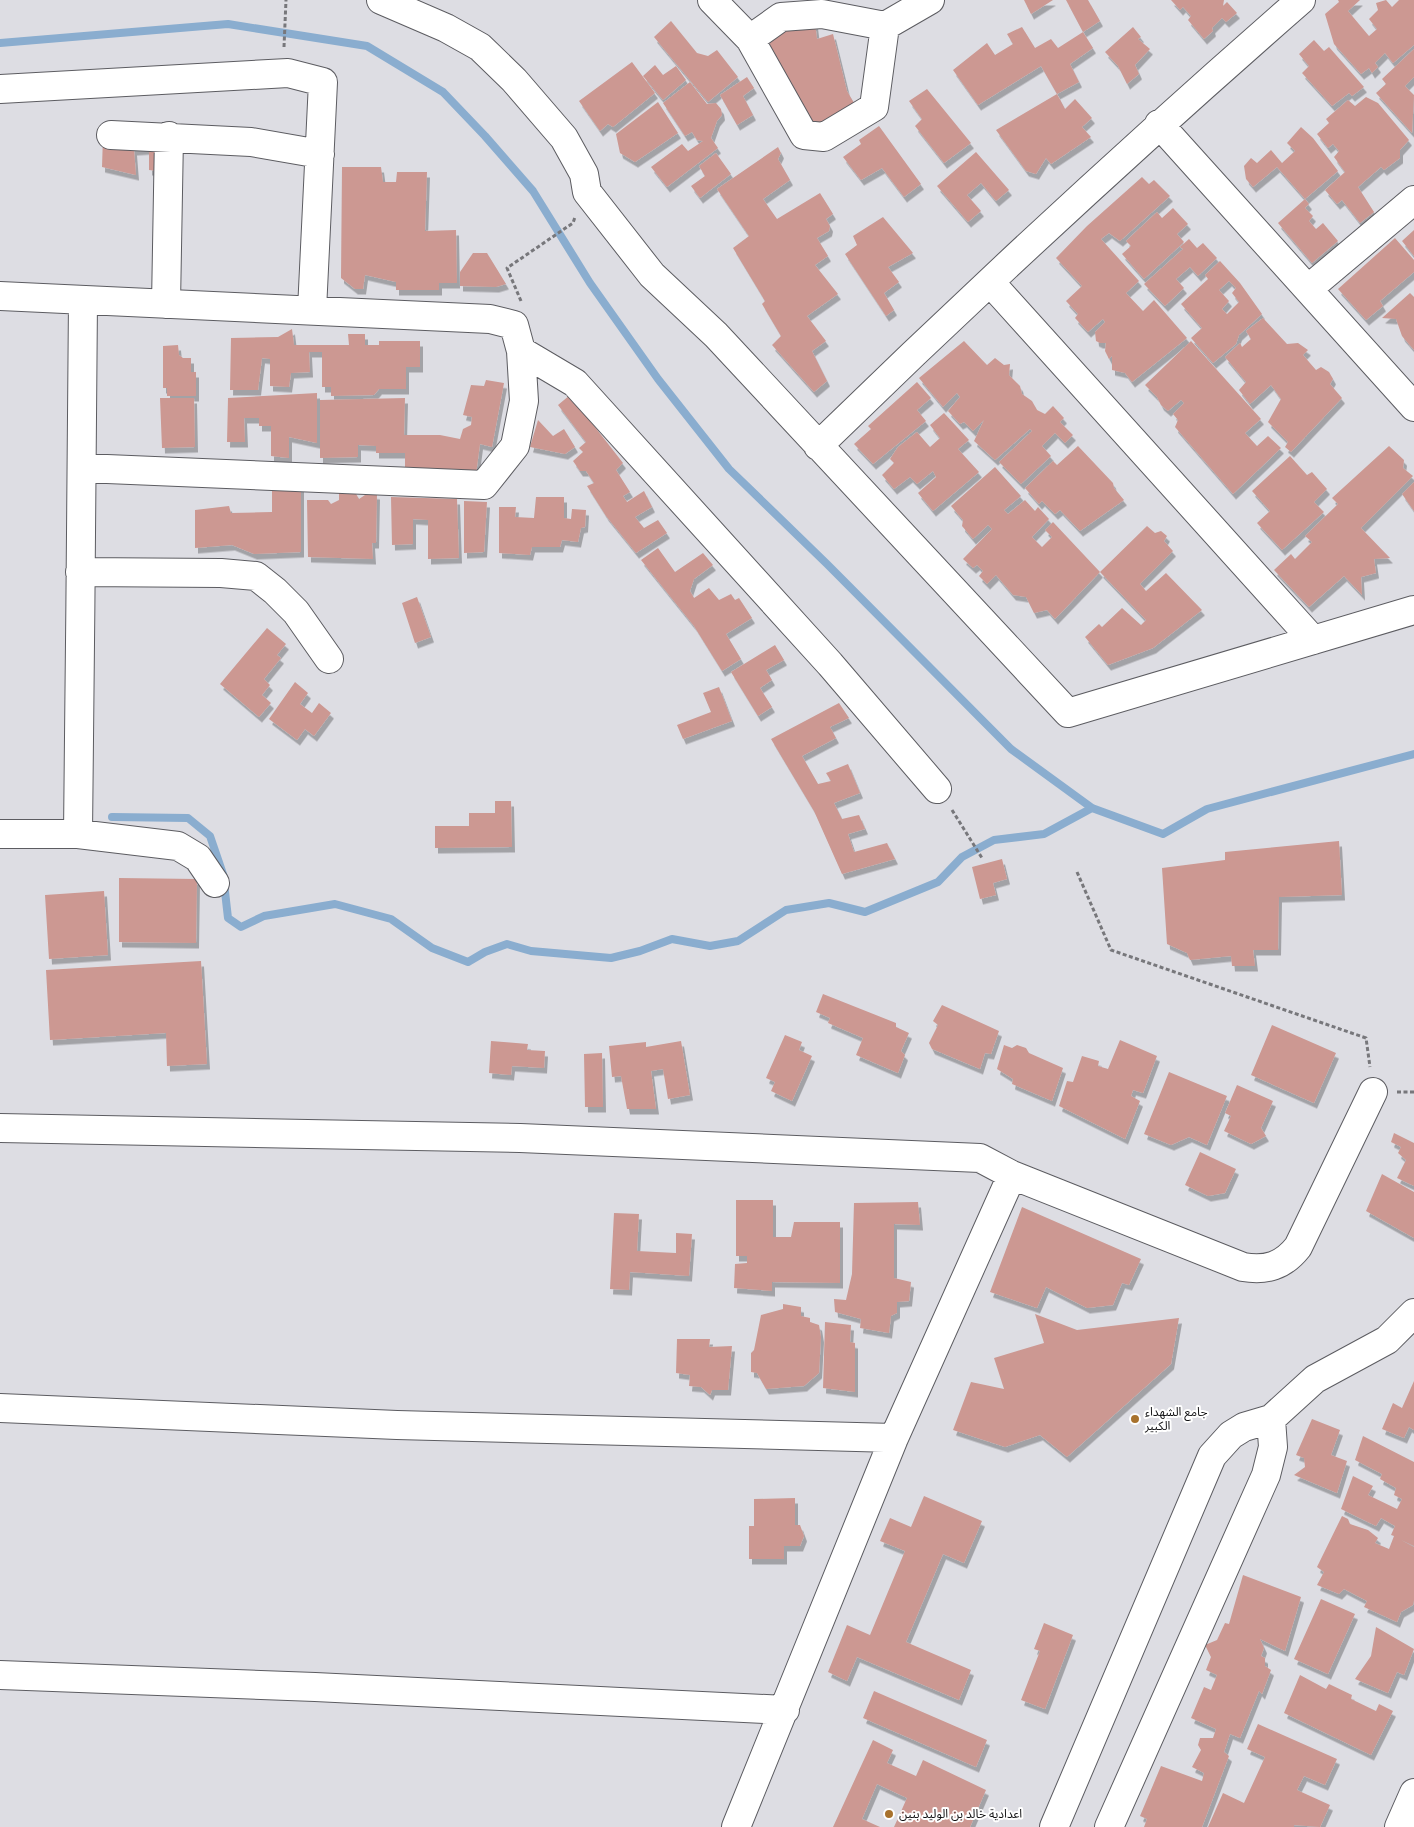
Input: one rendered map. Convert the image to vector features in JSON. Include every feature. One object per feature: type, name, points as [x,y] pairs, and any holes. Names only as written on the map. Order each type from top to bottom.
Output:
[{"type":"street","points":[[381,0],[446,28],[480,47],[514,80],[564,138],[584,174],[587,192],[652,275],[716,336],[1068,713],[1414,610]]},
{"type":"street","points":[[712,0],[750,39],[804,136],[824,136],[874,107],[885,26]]},
{"type":"street","points":[[750,39],[781,17],[822,14],[885,26],[930,0]]},
{"type":"street","points":[[818,446],[1159,124],[1301,0]]},
{"type":"street","points":[[0,89],[288,73],[323,82],[312,310]]},
{"type":"street","points":[[1159,124],[1414,407]]},
{"type":"street","points":[[111,135],[169,136],[251,142],[320,154]]},
{"type":"street","points":[[166,304],[169,136]]},
{"type":"street","points":[[1308,290],[1414,200]]},
{"type":"street","points":[[990,282],[1313,640]]},
{"type":"street","points":[[0,296],[490,319],[514,325],[521,351],[524,401],[515,446],[484,485],[83,468]]},
{"type":"street","points":[[78,834],[80,572],[83,468],[83,300]]},
{"type":"street","points":[[521,351],[575,383],[830,664],[937,789]]},
{"type":"street","points":[[80,572],[222,573],[256,576],[276,591],[296,612],[329,659]]},
{"type":"street","points":[[0,834],[78,834],[178,846],[198,858],[215,883]]},
{"type":"street","points":[[0,1128],[520,1138],[980,1158],[1012,1175],[1243,1267],[1268,1268],[1290,1257],[1298,1247],[1373,1092]]},
{"type":"street","points":[[736,1827],[894,1438],[1012,1175]]},
{"type":"street","points":[[1054,1827],[1212,1456],[1221,1444],[1244,1427],[1271,1419],[1315,1379],[1387,1340],[1411,1322]]},
{"type":"street","points":[[0,1408],[397,1425],[894,1438]]},
{"type":"street","points":[[1109,1827],[1266,1476],[1273,1447],[1271,1419]]},
{"type":"street","points":[[0,1675],[315,1686],[785,1710]]},
{"type":"path","points":[[284,48],[286,0]]},
{"type":"path","points":[[514,325],[521,300],[507,268],[573,223]]},
{"type":"path","points":[[959,820],[982,858]]},
{"type":"path","points":[[1077,872],[1111,950],[1366,1038],[1373,1092],[1414,1092]]},
{"type":"building","points":[[1024,0],[1053,0],[1031,14]]},
{"type":"building","points":[[1066,0],[1088,0],[1100,21],[1083,32]]},
{"type":"building","points":[[1171,0],[1224,0],[1223,6],[1227,2],[1237,13],[1226,22],[1222,18],[1212,28],[1213,31],[1204,39],[1188,20],[1191,16],[1183,7],[1180,10]]},
{"type":"building","points":[[1338,0],[1360,0],[1348,11],[1369,36],[1377,29],[1369,19],[1378,10],[1376,3],[1386,0],[1392,7],[1399,0],[1414,0],[1414,45],[1393,63],[1385,53],[1375,63],[1378,67],[1372,73],[1369,68],[1361,74],[1334,44],[1325,14],[1339,2]]},
{"type":"building","points":[[671,21],[697,53],[708,56],[717,50],[738,77],[708,102],[654,37]]},
{"type":"building","points":[[815,23],[817,39],[833,34],[847,91],[857,108],[818,131],[771,48],[767,34]]},
{"type":"building","points":[[1022,27],[1035,48],[1051,39],[1058,48],[1083,32],[1093,48],[1070,64],[1079,82],[1057,94],[1041,66],[978,105],[953,70],[987,43],[995,55],[1013,44],[1007,34]]},
{"type":"building","points":[[1133,27],[1141,37],[1138,39],[1150,49],[1135,65],[1139,74],[1127,84],[1118,66],[1105,52]]},
{"type":"building","points":[[1314,40],[1324,51],[1329,47],[1364,87],[1352,96],[1349,93],[1332,106],[1302,73],[1309,66],[1299,54]]},
{"type":"building","points":[[1414,49],[1414,77],[1405,86],[1414,95],[1412,133],[1376,93],[1386,84],[1382,79]]},
{"type":"building","points":[[632,62],[655,93],[613,127],[608,124],[600,131],[579,101]]},
{"type":"building","points":[[655,65],[663,75],[676,66],[686,80],[663,100],[643,76]]},
{"type":"building","points":[[747,77],[754,88],[743,96],[753,115],[737,125],[720,95]]},
{"type":"building","points":[[690,82],[707,104],[716,103],[721,109],[722,115],[717,121],[711,138],[718,148],[667,187],[651,167],[682,144],[688,151],[703,141],[697,140],[692,132],[685,136],[663,103]]},
{"type":"building","points":[[927,89],[971,143],[944,163],[915,126],[922,119],[909,101]]},
{"type":"building","points":[[1057,94],[1065,109],[1075,99],[1092,118],[1082,127],[1091,137],[1051,164],[1046,158],[1036,174],[1026,171],[996,130]]},
{"type":"building","points":[[1366,97],[1378,103],[1409,140],[1400,150],[1400,158],[1384,170],[1381,167],[1358,187],[1374,212],[1360,223],[1342,200],[1337,204],[1325,190],[1345,172],[1334,157],[1339,151],[1333,144],[1328,148],[1317,134],[1329,123],[1326,119],[1348,100],[1355,106]]},
{"type":"building","points":[[658,102],[678,133],[635,162],[620,153],[616,134]]},
{"type":"building","points":[[879,126],[921,184],[904,197],[882,168],[861,180],[843,157],[861,144],[859,140]]},
{"type":"building","points":[[1301,127],[1313,138],[1338,171],[1305,199],[1277,167],[1253,187],[1246,179],[1244,166],[1251,158],[1257,163],[1271,150],[1282,163],[1295,151],[1287,143]]},
{"type":"building","points":[[103,136],[164,139],[165,172],[149,170],[149,149],[134,150],[136,175],[102,167]]},
{"type":"building","points":[[778,147],[781,153],[778,159],[790,180],[763,199],[777,219],[820,193],[833,214],[826,219],[830,226],[829,231],[817,238],[828,256],[815,265],[838,294],[807,316],[826,341],[812,351],[827,381],[814,392],[772,345],[781,336],[762,304],[765,301],[733,248],[749,236],[717,189]]},
{"type":"building","points":[[976,152],[1009,190],[996,201],[981,183],[967,195],[981,211],[968,222],[937,186]]},
{"type":"building","points":[[716,153],[731,174],[700,198],[691,186],[705,176],[699,166]]},
{"type":"building","points":[[342,167],[381,167],[383,182],[396,182],[397,172],[427,172],[425,231],[456,230],[457,283],[439,283],[439,290],[396,290],[396,282],[365,275],[363,289],[355,289],[341,278]]},
{"type":"building","points":[[1142,177],[1149,184],[1154,180],[1170,196],[1120,241],[1109,233],[1101,239],[1139,281],[1126,293],[1143,311],[1154,300],[1187,338],[1132,382],[1125,373],[1112,370],[1112,356],[1109,359],[1105,351],[1106,343],[1096,341],[1095,332],[1105,322],[1103,319],[1088,332],[1075,318],[1078,314],[1066,301],[1082,286],[1056,258],[1087,226]]},
{"type":"building","points":[[1305,199],[1309,204],[1305,208],[1313,216],[1309,221],[1316,229],[1323,223],[1338,241],[1312,263],[1278,223]]},
{"type":"building","points":[[1173,208],[1188,224],[1177,234],[1184,242],[1144,279],[1122,254],[1131,246],[1126,241],[1157,212],[1162,218]]},
{"type":"building","points":[[883,217],[913,253],[888,267],[899,282],[884,293],[894,310],[886,316],[845,254],[857,245],[853,236]]},
{"type":"building","points":[[1414,230],[1414,256],[1402,241]]},
{"type":"building","points":[[1395,238],[1414,260],[1414,272],[1380,301],[1383,306],[1366,320],[1338,289]]},
{"type":"building","points":[[1189,239],[1197,248],[1203,243],[1217,258],[1198,276],[1190,267],[1176,279],[1184,288],[1165,306],[1144,284],[1183,249],[1180,247]]},
{"type":"building","points":[[473,253],[487,253],[506,284],[496,287],[460,286],[460,272]]},
{"type":"building","points":[[1220,261],[1240,283],[1262,314],[1239,335],[1236,344],[1213,363],[1191,338],[1202,328],[1181,304],[1208,279],[1205,275]],"holes":[[[1229,281],[1236,288],[1232,293],[1239,302],[1227,314],[1222,309],[1229,301],[1219,290]]]},
{"type":"building","points":[[1410,293],[1414,297],[1414,350],[1402,336],[1396,319],[1382,318]]},
{"type":"building","points":[[1263,318],[1287,344],[1298,343],[1308,350],[1303,355],[1316,370],[1321,367],[1329,372],[1333,379],[1330,384],[1342,398],[1291,452],[1285,447],[1288,442],[1268,422],[1281,399],[1271,385],[1250,404],[1239,390],[1246,382],[1225,357],[1240,343],[1242,347],[1251,339],[1246,331]]},
{"type":"building","points":[[292,329],[294,345],[349,345],[348,334],[365,334],[365,345],[379,345],[379,341],[420,341],[420,367],[406,367],[406,389],[379,389],[374,395],[331,396],[331,387],[322,387],[322,352],[309,352],[310,372],[291,373],[289,387],[270,386],[270,359],[262,358],[258,390],[230,390],[231,338],[278,337]]},
{"type":"building","points":[[964,341],[987,365],[995,358],[1004,365],[1010,364],[1009,375],[1020,386],[1022,394],[1032,401],[1037,410],[1045,414],[1053,406],[1064,418],[1060,422],[1073,435],[1065,443],[1055,433],[1042,446],[1051,456],[1021,484],[999,462],[1032,431],[1030,429],[995,460],[974,441],[984,420],[973,431],[964,422],[960,424],[948,411],[960,397],[957,393],[943,407],[919,378]]},
{"type":"building","points":[[1191,341],[1261,419],[1245,433],[1257,446],[1268,436],[1281,448],[1233,494],[1175,427],[1178,420],[1173,414],[1184,403],[1181,400],[1168,411],[1145,385]]},
{"type":"building","points":[[178,345],[179,355],[183,358],[191,358],[191,372],[196,372],[196,396],[167,396],[167,388],[163,388],[163,346]]},
{"type":"building","points":[[486,380],[504,383],[492,447],[480,444],[476,474],[405,472],[405,453],[376,453],[376,446],[358,445],[358,457],[320,458],[320,400],[405,398],[404,435],[440,435],[460,439],[463,429],[471,425],[472,417],[463,415],[471,385],[484,386]]},
{"type":"building","points":[[917,382],[931,398],[917,410],[926,421],[873,464],[854,444],[871,429],[868,426]]},
{"type":"building","points":[[317,393],[317,443],[289,437],[289,458],[271,456],[271,426],[259,426],[259,418],[244,418],[245,442],[227,442],[228,398]]},
{"type":"building","points":[[570,395],[623,463],[616,470],[630,492],[623,496],[627,502],[644,491],[652,507],[635,517],[644,528],[658,520],[667,533],[636,553],[606,516],[587,486],[594,483],[586,471],[580,471],[573,461],[583,452],[579,448],[586,442],[558,405]]},
{"type":"building","points":[[160,398],[194,398],[195,447],[162,448]]},
{"type":"building","points":[[944,413],[969,440],[958,449],[979,472],[933,511],[918,493],[936,477],[933,471],[917,484],[910,477],[894,489],[882,475],[894,463],[890,459],[898,447],[917,432],[930,447],[940,438],[930,425]]},
{"type":"building","points":[[538,420],[553,436],[564,429],[575,447],[565,454],[530,447]]},
{"type":"building","points":[[1078,446],[1113,483],[1114,488],[1124,500],[1080,531],[1060,510],[1055,514],[1042,501],[1039,504],[1025,488],[1053,461],[1057,465]]},
{"type":"building","points":[[1389,446],[1404,460],[1403,468],[1413,476],[1361,528],[1390,558],[1374,559],[1376,573],[1361,577],[1362,595],[1344,576],[1309,607],[1274,570],[1291,554],[1295,559],[1312,542],[1305,536],[1338,504],[1332,498]]},
{"type":"building","points":[[1290,456],[1307,475],[1312,472],[1327,489],[1314,502],[1324,512],[1282,550],[1257,523],[1270,511],[1252,491]]},
{"type":"building","points":[[995,467],[1021,496],[1004,510],[1008,514],[1025,500],[1035,511],[1038,507],[1049,519],[1032,537],[1042,547],[1052,537],[1045,530],[1053,522],[1100,572],[1055,619],[1047,610],[1034,613],[1026,597],[1013,595],[996,575],[987,584],[979,576],[983,571],[977,565],[973,568],[963,559],[992,529],[988,525],[973,539],[962,526],[963,520],[951,506]]},
{"type":"building","points":[[1414,482],[1414,511],[1402,494]]},
{"type":"building","points":[[272,484],[301,484],[301,552],[254,554],[232,545],[195,548],[195,510],[229,506],[231,513],[272,512]]},
{"type":"building","points":[[339,492],[355,492],[359,499],[368,493],[377,494],[376,543],[372,543],[373,559],[308,557],[307,500],[328,500],[331,504],[339,500]]},
{"type":"building","points":[[391,497],[457,499],[459,558],[428,559],[428,520],[413,519],[413,544],[392,545]]},
{"type":"building","points":[[536,497],[564,497],[564,518],[571,519],[572,509],[586,510],[585,527],[581,528],[578,542],[562,540],[560,547],[532,547],[530,555],[499,553],[499,507],[516,507],[515,517],[534,518]]},
{"type":"building","points":[[464,501],[487,502],[484,552],[464,553]]},
{"type":"building","points":[[1147,526],[1155,533],[1161,531],[1167,536],[1164,541],[1173,551],[1140,584],[1146,591],[1166,573],[1202,610],[1153,648],[1108,665],[1085,637],[1099,624],[1102,627],[1122,608],[1141,625],[1146,620],[1100,572]]},
{"type":"building","points":[[658,548],[675,572],[703,553],[713,565],[694,579],[690,591],[694,598],[709,588],[719,600],[731,594],[735,600],[739,598],[752,618],[726,634],[741,659],[722,671],[694,626],[641,560]]},
{"type":"building","points":[[417,597],[431,637],[415,643],[402,603]]},
{"type":"building","points":[[267,628],[286,644],[277,655],[281,658],[264,679],[270,685],[262,695],[271,703],[259,717],[220,684]]},
{"type":"building","points":[[775,645],[784,660],[766,670],[772,680],[760,688],[772,707],[758,716],[731,672]]},
{"type":"building","points":[[295,682],[308,693],[300,704],[312,713],[319,703],[331,713],[314,736],[305,729],[297,740],[269,719]]},
{"type":"building","points":[[719,687],[732,721],[683,739],[677,725],[711,712],[703,693]]},
{"type":"building","points":[[839,703],[849,718],[830,727],[836,738],[802,756],[818,784],[831,781],[826,773],[848,764],[860,793],[834,803],[842,819],[859,815],[865,829],[848,834],[854,852],[887,843],[895,859],[842,874],[814,811],[771,739]]},
{"type":"building","points":[[495,801],[511,801],[512,847],[435,848],[435,826],[469,826],[469,813],[495,813]]},
{"type":"building","points":[[1339,841],[1342,895],[1279,897],[1278,950],[1253,950],[1255,966],[1232,966],[1231,956],[1190,960],[1187,953],[1167,944],[1162,868],[1225,860],[1225,852]]},
{"type":"building","points":[[1002,859],[1007,879],[993,883],[996,895],[980,899],[972,867]]},
{"type":"building","points":[[119,878],[197,879],[196,943],[119,942]]},
{"type":"building","points":[[104,891],[108,955],[49,959],[45,895]]},
{"type":"building","points":[[201,961],[207,1064],[167,1066],[166,1033],[50,1040],[46,970]]},
{"type":"building","points":[[823,994],[896,1023],[896,1027],[909,1033],[901,1051],[905,1055],[898,1073],[856,1055],[863,1038],[828,1023],[830,1018],[816,1012]]},
{"type":"building","points":[[942,1005],[999,1031],[991,1054],[985,1053],[980,1069],[932,1049],[929,1043],[938,1025],[933,1021]]},
{"type":"building","points":[[1272,1025],[1336,1053],[1314,1103],[1251,1075]]},
{"type":"building","points":[[785,1035],[802,1042],[799,1050],[812,1056],[792,1101],[771,1091],[775,1082],[766,1078]]},
{"type":"building","points":[[1120,1040],[1157,1056],[1143,1093],[1133,1090],[1131,1096],[1140,1101],[1125,1139],[1059,1106],[1067,1081],[1073,1082],[1082,1056],[1099,1061],[1098,1066],[1108,1069]]},
{"type":"building","points":[[491,1041],[528,1044],[527,1050],[545,1051],[544,1068],[512,1066],[511,1075],[489,1073]]},
{"type":"building","points":[[681,1041],[690,1095],[668,1099],[663,1069],[651,1071],[656,1109],[627,1109],[621,1076],[612,1077],[609,1046],[646,1042],[646,1047]]},
{"type":"building","points":[[1004,1045],[1012,1048],[1017,1045],[1026,1048],[1029,1053],[1063,1068],[1052,1101],[1012,1084],[1013,1079],[997,1069]]},
{"type":"building","points":[[602,1053],[603,1107],[585,1107],[584,1054]]},
{"type":"building","points":[[1169,1072],[1227,1096],[1207,1145],[1189,1137],[1171,1145],[1144,1134]]},
{"type":"building","points":[[1237,1085],[1273,1101],[1261,1128],[1266,1136],[1251,1144],[1224,1131],[1231,1116],[1225,1113]]},
{"type":"building","points":[[1394,1133],[1414,1143],[1414,1186],[1397,1178],[1406,1160],[1398,1153],[1401,1147],[1391,1142]]},
{"type":"building","points":[[1200,1152],[1236,1169],[1225,1193],[1208,1196],[1185,1185]]},
{"type":"building","points":[[1382,1174],[1414,1192],[1414,1238],[1366,1211]]},
{"type":"building","points":[[736,1200],[773,1200],[773,1237],[791,1237],[794,1222],[840,1222],[840,1283],[772,1282],[772,1291],[734,1288],[735,1264],[747,1263],[747,1256],[736,1256]]},
{"type":"building","points":[[918,1202],[920,1225],[894,1224],[894,1278],[911,1282],[909,1301],[897,1302],[897,1313],[891,1316],[889,1333],[860,1328],[861,1319],[835,1312],[834,1299],[846,1300],[852,1274],[854,1203]]},
{"type":"building","points":[[1022,1207],[1141,1259],[1129,1285],[1122,1283],[1113,1305],[1087,1308],[1046,1287],[1037,1308],[990,1292]]},
{"type":"building","points":[[614,1213],[639,1214],[637,1251],[676,1253],[676,1233],[692,1234],[689,1276],[630,1272],[629,1290],[610,1289]]},
{"type":"building","points":[[783,1304],[801,1307],[801,1316],[810,1318],[810,1322],[819,1325],[821,1337],[819,1373],[804,1386],[766,1389],[757,1373],[751,1372],[751,1353],[754,1350],[761,1315],[783,1309]]},
{"type":"building","points":[[1035,1314],[1077,1330],[1179,1318],[1171,1364],[1067,1457],[1040,1435],[1005,1447],[953,1430],[971,1382],[1004,1389],[994,1358],[1044,1343]]},
{"type":"building","points":[[825,1322],[851,1325],[850,1342],[855,1343],[855,1392],[823,1388]]},
{"type":"building","points":[[677,1339],[710,1339],[709,1347],[732,1346],[728,1390],[712,1390],[710,1395],[701,1387],[689,1386],[690,1375],[676,1373]]},
{"type":"building","points":[[1414,1381],[1414,1430],[1409,1427],[1404,1438],[1382,1429],[1393,1403],[1402,1408]]},
{"type":"building","points":[[1312,1419],[1340,1430],[1331,1455],[1347,1461],[1337,1493],[1294,1475],[1305,1467],[1304,1458],[1296,1455]]},
{"type":"building","points":[[1363,1436],[1414,1462],[1414,1546],[1401,1540],[1414,1547],[1414,1600],[1413,1605],[1401,1612],[1397,1622],[1364,1607],[1367,1601],[1344,1589],[1339,1594],[1317,1585],[1324,1572],[1317,1567],[1342,1516],[1348,1519],[1350,1524],[1368,1530],[1378,1538],[1375,1543],[1389,1549],[1394,1536],[1391,1535],[1395,1526],[1381,1518],[1376,1526],[1341,1509],[1353,1476],[1373,1486],[1368,1495],[1397,1509],[1402,1499],[1394,1495],[1396,1488],[1380,1479],[1382,1474],[1355,1460]]},
{"type":"building","points":[[924,1496],[982,1521],[964,1563],[943,1554],[906,1642],[971,1670],[959,1700],[857,1657],[847,1681],[828,1672],[847,1625],[870,1635],[905,1551],[880,1541],[890,1518],[911,1527]]},
{"type":"building","points":[[795,1498],[795,1525],[800,1525],[804,1536],[800,1546],[784,1546],[784,1559],[749,1559],[749,1526],[754,1526],[754,1499]]},
{"type":"building","points":[[1243,1575],[1301,1597],[1285,1651],[1260,1639],[1264,1648],[1261,1656],[1265,1658],[1265,1666],[1271,1670],[1262,1694],[1259,1691],[1240,1738],[1230,1734],[1224,1752],[1229,1756],[1202,1827],[1144,1827],[1147,1819],[1140,1816],[1161,1766],[1202,1781],[1204,1773],[1192,1767],[1201,1750],[1198,1745],[1200,1738],[1213,1738],[1216,1729],[1191,1718],[1204,1687],[1211,1690],[1217,1675],[1206,1670],[1211,1657],[1205,1645],[1217,1640],[1225,1623],[1229,1624]]},
{"type":"building","points":[[1321,1599],[1355,1614],[1328,1674],[1294,1659]]},
{"type":"building","points":[[1044,1623],[1073,1635],[1045,1709],[1021,1700],[1040,1651],[1034,1649]]},
{"type":"building","points":[[1376,1627],[1414,1649],[1404,1675],[1397,1672],[1388,1693],[1355,1679],[1371,1656]]},
{"type":"building","points":[[1300,1675],[1326,1689],[1329,1684],[1352,1695],[1351,1699],[1376,1711],[1379,1704],[1393,1711],[1371,1755],[1284,1713]]},
{"type":"building","points":[[874,1691],[987,1740],[976,1767],[863,1718]]},
{"type":"building","points":[[1258,1724],[1337,1759],[1325,1785],[1304,1776],[1297,1790],[1330,1805],[1320,1827],[1294,1825],[1294,1827],[1208,1827],[1223,1793],[1244,1803],[1265,1757],[1247,1749]]},
{"type":"building","points":[[873,1740],[893,1750],[887,1763],[916,1776],[923,1760],[986,1790],[970,1827],[894,1827],[907,1798],[877,1784],[862,1819],[880,1827],[833,1827]]},
{"type":"waterway","points":[[0,43],[228,24],[367,46],[443,92],[533,191],[590,283],[658,379],[729,469],[827,564],[1011,749],[1092,808],[1163,834],[1207,809],[1414,754]]},
{"type":"waterway","points":[[112,817],[188,818],[210,836],[223,874],[228,918],[241,927],[264,916],[335,904],[391,919],[432,948],[468,962],[485,952],[507,944],[531,951],[611,958],[640,951],[672,939],[710,946],[738,941],[786,910],[829,903],[865,912],[938,882],[962,857],[994,840],[1044,834],[1092,808]]},
{"type":"place","name":"جامع الشهداء الكبير","points":[[1135,1419]]},
{"type":"place","name":"اعدادية خالد بن الوليد بنين","points":[[889,1814]]}]
